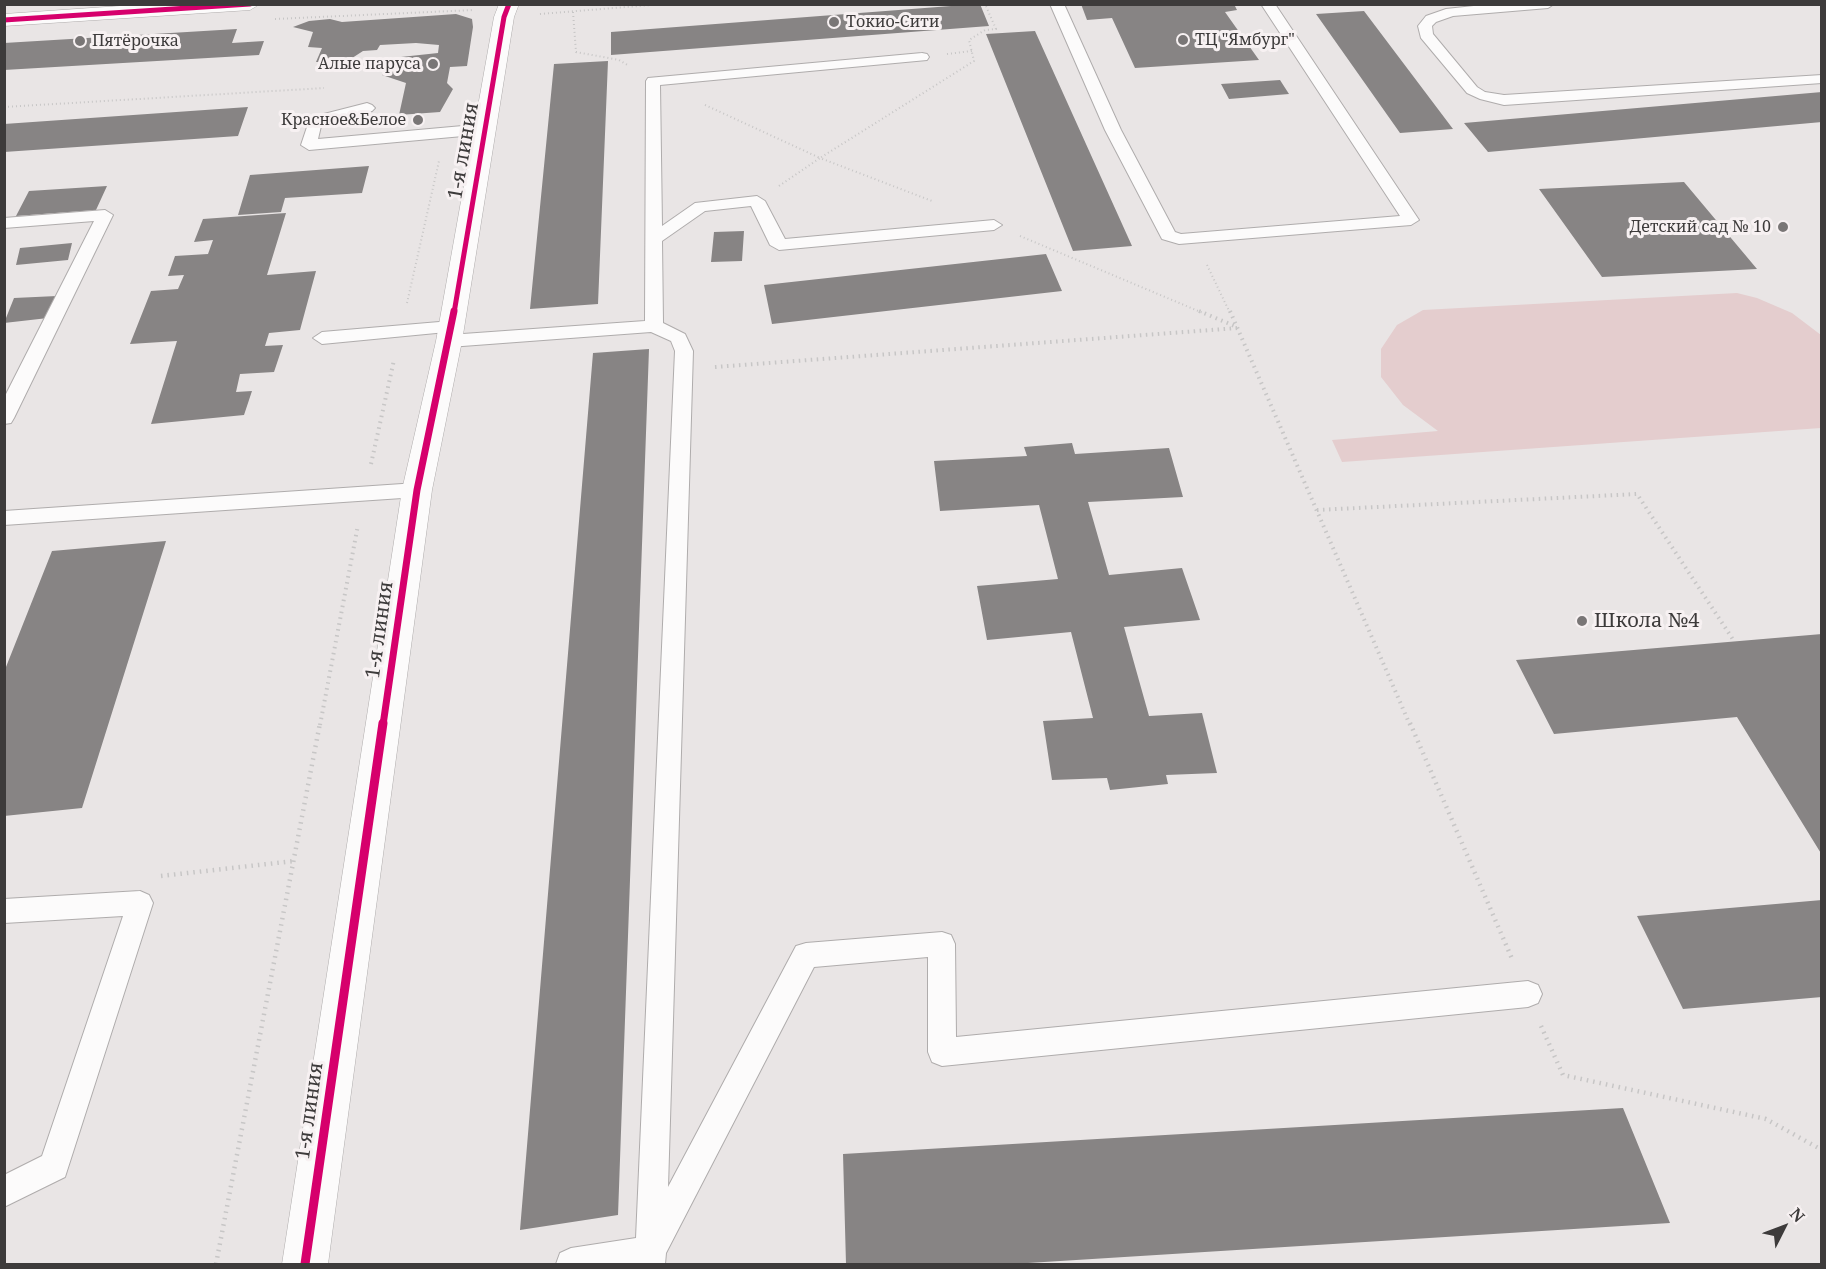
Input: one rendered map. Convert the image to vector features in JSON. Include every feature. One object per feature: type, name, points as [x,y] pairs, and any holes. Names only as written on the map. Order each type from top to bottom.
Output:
[{"type":"street","points":[[4,9],[83,4]]},
{"type":"street","points":[[4,20],[250,4]]},
{"type":"street","name":"1-я линия","points":[[305,1264],[417,490],[450,334],[506,11]]},
{"type":"lane","points":[[1057,4],[1113,130],[1168,235],[1179,239],[1411,220],[1268,4]]},
{"type":"lane","points":[[1548,4],[1450,12],[1431,19],[1425,26],[1426,35],[1472,90],[1480,95],[1504,100],[1821,79]]},
{"type":"lane","points":[[654,326],[652,81],[922,57]]},
{"type":"lane","points":[[367,108],[325,118],[314,124],[309,146],[485,129]]},
{"type":"lane","points":[[654,239],[701,206],[757,201],[779,245],[994,225]]},
{"type":"lane","points":[[4,223],[105,215],[4,418]]},
{"type":"lane","points":[[322,338],[401,331],[450,334],[654,326],[680,338],[684,351],[651,1258]]},
{"type":"lane","points":[[4,372],[28,370]]},
{"type":"lane","points":[[4,518],[417,490]]},
{"type":"lane","points":[[4,911],[140,903],[54,1166],[4,1192]]},
{"type":"lane","points":[[651,1258],[806,955],[942,944],[942,1052],[1528,994]]},
{"type":"lane","points":[[571,1264],[651,1258]]},
{"type":"path","points":[[271,19],[663,4]]},
{"type":"path","points":[[4,107],[343,87],[367,108]]},
{"type":"path","points":[[216,1264],[364,494],[433,196],[443,133]]},
{"type":"path","points":[[1206,264],[1238,328],[1563,1075],[1766,1119],[1821,1150]]},
{"type":"path","points":[[683,369],[1238,328]]},
{"type":"path","points":[[1317,510],[1637,494],[1734,641]]},
{"type":"shaded area","points":[[1737,293],[1757,298],[1792,313],[1821,335],[1821,428],[1342,462],[1332,440],[1438,431],[1403,405],[1381,377],[1381,349],[1397,325],[1423,310]]},
{"type":"building","points":[[980,4],[989,26],[611,55],[611,32]]},
{"type":"building","name":"ТЦ \"Ямбург\"","points":[[1081,4],[1234,4],[1237,10],[1225,12],[1259,60],[1135,68],[1112,18],[1087,20]]},
{"type":"building","points":[[1364,11],[1453,129],[1400,133],[1316,14]]},
{"type":"building","name":"Алые паруса","points":[[456,14],[472,19],[473,27],[467,66],[450,67],[447,83],[453,89],[440,112],[399,115],[406,83],[382,75],[398,67],[401,57],[438,53],[439,45],[416,43],[380,45],[377,50],[363,51],[346,62],[316,62],[322,48],[308,47],[313,32],[293,27],[309,21],[330,19],[342,22]]},
{"type":"building","points":[[237,29],[232,43],[264,41],[259,55],[4,70],[4,43]]},
{"type":"building","points":[[1035,31],[1132,246],[1073,251],[986,34]]},
{"type":"building","points":[[608,61],[598,304],[530,309],[554,64]]},
{"type":"building","points":[[1280,80],[1289,94],[1229,99],[1221,84]]},
{"type":"building","points":[[1822,92],[1822,122],[1488,152],[1464,123]]},
{"type":"building","points":[[248,107],[238,136],[4,152],[4,124]]},
{"type":"building","points":[[369,166],[362,193],[285,198],[281,212],[238,215],[250,175]]},
{"type":"building","points":[[1684,182],[1757,269],[1602,277],[1539,189]]},
{"type":"building","points":[[107,186],[96,210],[16,216],[29,191]]},
{"type":"building","points":[[286,213],[267,275],[316,271],[300,330],[269,333],[265,346],[283,345],[274,372],[240,374],[236,392],[252,391],[244,415],[151,424],[177,341],[130,344],[151,291],[178,289],[184,275],[168,276],[175,256],[208,254],[213,240],[194,242],[203,219]]},
{"type":"building","points":[[744,231],[742,261],[711,262],[714,232]]},
{"type":"building","points":[[72,243],[68,260],[16,265],[20,248]]},
{"type":"building","points":[[1046,254],[1062,291],[772,324],[764,285]]},
{"type":"building","points":[[57,296],[48,318],[4,323],[14,298]]},
{"type":"building","points":[[649,349],[618,1215],[520,1230],[593,353]]},
{"type":"building","points":[[1072,443],[1075,454],[1169,448],[1183,497],[1088,502],[1109,575],[1182,568],[1200,620],[1124,627],[1149,716],[1202,713],[1217,773],[1166,775],[1168,784],[1110,790],[1107,778],[1052,780],[1043,721],[1093,718],[1071,632],[987,640],[977,586],[1058,579],[1039,505],[940,511],[934,461],[1027,456],[1024,447]]},
{"type":"building","points":[[166,541],[82,808],[4,816],[4,672],[52,551]]},
{"type":"building","points":[[1822,634],[1822,855],[1737,717],[1554,734],[1516,660]]},
{"type":"building","points":[[1822,900],[1822,997],[1683,1009],[1637,916]]},
{"type":"building","points":[[1623,1108],[1670,1223],[1012,1264],[846,1264],[843,1154]]},
{"type":"cycle path","points":[[4,20],[250,4]]},
{"type":"cycle path","points":[[305,1264],[417,490],[449,341],[504,17],[509,4]]},
{"type":"place","name":"Токио-Сити","points":[[834,22]]},
{"type":"place","name":"ТЦ \"Ямбург\"","points":[[1183,40]]},
{"type":"place","name":"Пятёрочка","points":[[80,41]]},
{"type":"place","name":"Алые паруса","points":[[433,64]]},
{"type":"place","name":"Красное&Белое","points":[[418,120]]},
{"type":"place","name":"Детский сад № 10","points":[[1783,227]]},
{"type":"place","name":"Школа №4","points":[[1582,621]]}]
